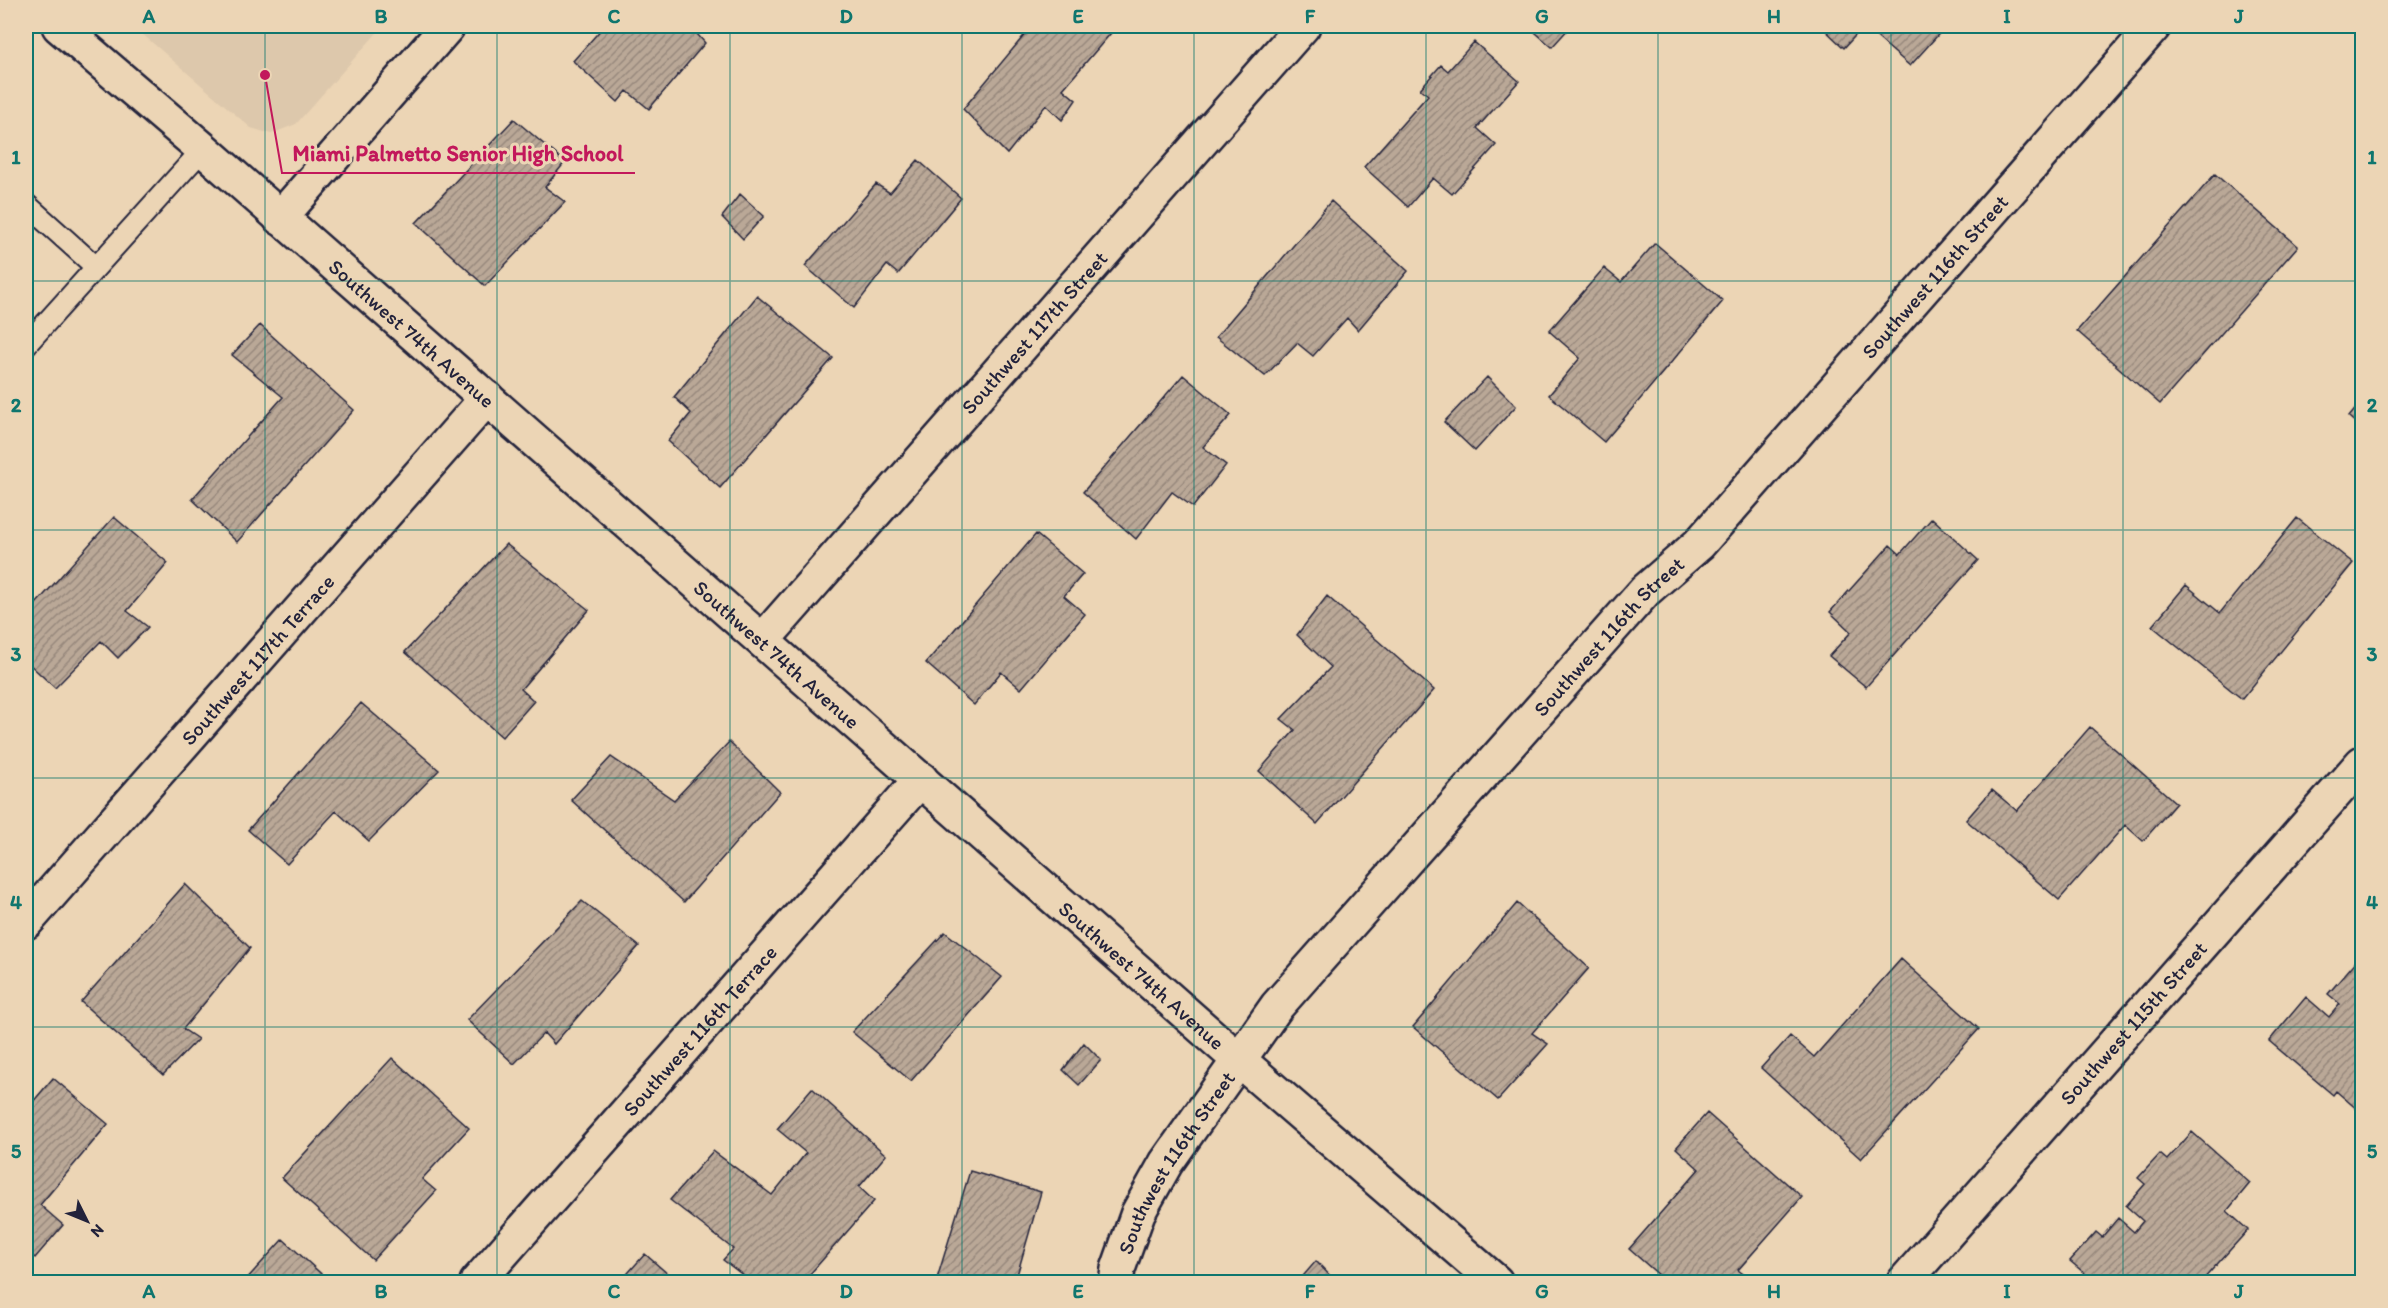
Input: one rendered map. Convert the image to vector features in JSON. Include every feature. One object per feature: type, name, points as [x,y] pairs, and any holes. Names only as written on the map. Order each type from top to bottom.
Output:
[{"type":"street","name":"Southwest 74th Avenue","points":[[59,26],[203,149],[921,778],[1240,1061],[1496,1282]]},
{"type":"street","points":[[280,218],[448,26]]},
{"type":"street","name":"Southwest 117th Street","points":[[763,640],[1303,26]]},
{"type":"street","name":"Southwest 116th Street","points":[[1116,1282],[1118,1269],[1138,1213],[1166,1163],[1277,1006],[1645,591],[1707,535],[2154,26]]},
{"type":"street","name":"Southwest 117th Terrace","points":[[26,922],[487,398]]},
{"type":"street","name":"Southwest 115th Street","points":[[1904,1282],[2362,763]]},
{"type":"street","name":"Southwest 116th Terrace","points":[[477,1282],[921,778]]},
{"type":"lane","points":[[26,345],[203,149]]},
{"type":"lane","points":[[26,204],[96,267]]},
{"type":"shaded area","points":[[133,26],[383,26],[296,124],[271,134],[251,128]]},
{"type":"building","points":[[604,26],[690,26],[705,43],[649,109],[627,91],[618,102],[573,61]]},
{"type":"building","points":[[1032,26],[1117,26],[1063,89],[1076,100],[1062,120],[1046,105],[1007,154],[963,109]]},
{"type":"building","points":[[1528,26],[1571,26],[1552,47]]},
{"type":"building","points":[[1821,26],[1864,26],[1844,48]]},
{"type":"building","points":[[1864,26],[1946,26],[1910,66]]},
{"type":"building","points":[[1474,42],[1519,81],[1477,128],[1496,145],[1452,194],[1433,178],[1408,207],[1364,167],[1428,95],[1420,89],[1441,65],[1448,71]]},
{"type":"building","points":[[514,119],[565,162],[545,187],[565,202],[485,286],[416,223]]},
{"type":"building","points":[[918,160],[961,198],[898,274],[887,265],[854,308],[805,266],[876,184],[890,193]]},
{"type":"building","points":[[2215,174],[2298,246],[2160,404],[2077,331]]},
{"type":"building","points":[[740,194],[764,216],[743,239],[722,217]]},
{"type":"building","points":[[1331,201],[1408,271],[1358,330],[1347,318],[1313,356],[1297,343],[1265,376],[1216,337]]},
{"type":"building","points":[[1655,243],[1723,301],[1604,442],[1549,395],[1580,358],[1549,331],[1604,268],[1621,282]]},
{"type":"building","points":[[757,296],[833,358],[720,488],[668,441],[691,413],[674,397]]},
{"type":"building","points":[[260,325],[354,410],[237,542],[192,499],[283,397],[232,355]]},
{"type":"building","points":[[1183,375],[1231,415],[1203,447],[1226,465],[1193,507],[1172,492],[1136,539],[1083,492]]},
{"type":"building","points":[[1487,377],[1516,406],[1475,451],[1444,422]]},
{"type":"building","points":[[2362,401],[2362,429],[2349,417]]},
{"type":"building","points":[[114,517],[168,563],[127,611],[148,627],[118,658],[101,641],[55,688],[26,661],[26,615]]},
{"type":"building","points":[[1932,518],[1978,560],[1866,687],[1829,656],[1851,632],[1830,612],[1890,545],[1900,554]]},
{"type":"building","points":[[2297,518],[2353,563],[2242,699],[2152,626],[2186,585],[2220,613]]},
{"type":"building","points":[[1036,534],[1083,574],[1064,596],[1085,614],[1021,689],[1001,672],[974,705],[926,663]]},
{"type":"building","points":[[506,544],[589,610],[521,689],[534,701],[502,737],[405,652]]},
{"type":"building","points":[[1327,596],[1434,690],[1317,824],[1259,771],[1295,730],[1281,719],[1331,667],[1297,635]]},
{"type":"building","points":[[361,703],[439,770],[369,841],[336,811],[287,864],[248,830]]},
{"type":"building","points":[[2090,727],[2176,803],[2143,841],[2125,825],[2059,900],[1966,820],[1992,790],[2017,811]]},
{"type":"building","points":[[729,742],[780,792],[684,902],[571,800],[611,757],[674,800]]},
{"type":"building","points":[[185,884],[250,948],[183,1029],[198,1039],[163,1075],[81,1002]]},
{"type":"building","points":[[582,901],[639,946],[554,1044],[544,1033],[514,1064],[467,1020]]},
{"type":"building","points":[[1517,903],[1589,968],[1532,1033],[1548,1044],[1498,1100],[1413,1027]]},
{"type":"building","points":[[945,932],[1002,977],[911,1081],[852,1032]]},
{"type":"building","points":[[1901,959],[1979,1029],[1861,1159],[1761,1068],[1790,1036],[1814,1057]]},
{"type":"building","points":[[2358,959],[2362,963],[2362,1106],[2358,1110],[2336,1091],[2333,1095],[2269,1041],[2306,997],[2329,1017],[2340,1004],[2328,994]]},
{"type":"building","points":[[1084,1043],[1101,1060],[1079,1085],[1063,1070]]},
{"type":"building","points":[[392,1058],[469,1128],[422,1179],[436,1191],[373,1260],[282,1178]]},
{"type":"building","points":[[53,1078],[108,1124],[40,1205],[63,1225],[35,1258],[26,1250],[26,1110]]},
{"type":"building","points":[[812,1088],[886,1155],[859,1187],[874,1201],[803,1282],[752,1282],[723,1260],[733,1249],[670,1200],[713,1151],[772,1195],[806,1153],[777,1129]]},
{"type":"building","points":[[1707,1113],[1802,1197],[1738,1270],[1754,1282],[1667,1282],[1629,1249],[1699,1169],[1676,1148]]},
{"type":"building","points":[[2192,1132],[2250,1183],[2227,1211],[2248,1230],[2201,1282],[2095,1282],[2070,1261],[2096,1232],[2102,1237],[2118,1218],[2134,1232],[2143,1221],[2126,1206],[2145,1184],[2138,1178],[2160,1154],[2167,1160]]},
{"type":"building","points":[[970,1171],[1041,1192],[1015,1282],[936,1282]]},
{"type":"building","points":[[283,1239],[330,1282],[244,1282]]},
{"type":"building","points":[[645,1254],[677,1282],[620,1282]]},
{"type":"building","points":[[1316,1261],[1336,1282],[1298,1282]]},
{"type":"place","name":"Miami Palmetto Senior High School","points":[[265,75]]}]
